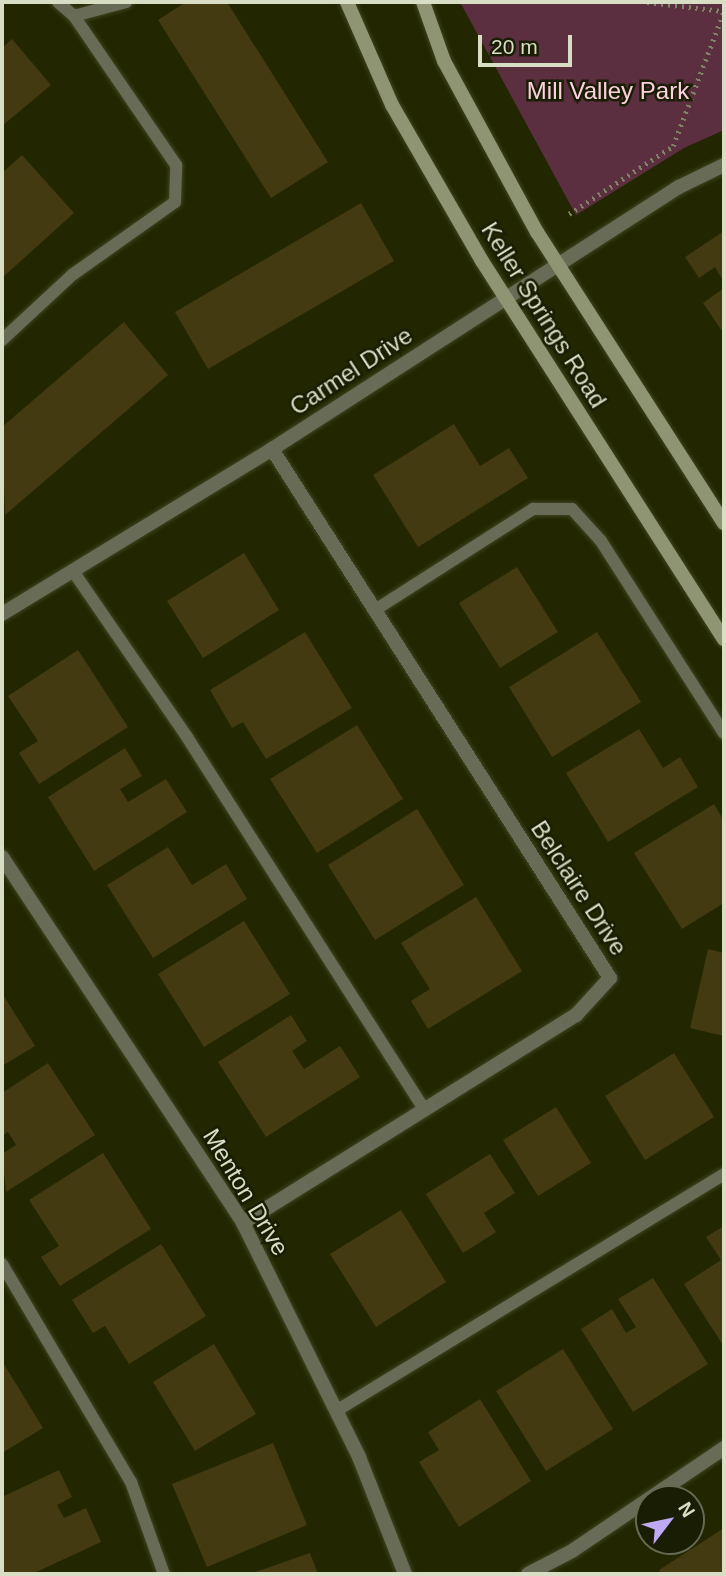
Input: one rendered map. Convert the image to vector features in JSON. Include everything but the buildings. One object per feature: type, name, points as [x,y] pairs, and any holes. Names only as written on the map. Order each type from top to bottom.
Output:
[{"type":"main road","name":"Keller Springs Road","points":[[347,2],[392,105],[505,299],[724,639]]},
{"type":"main road","name":"Keller Springs Road","points":[[423,2],[444,61],[556,265],[724,523]]},
{"type":"street","name":"Carmel Drive","points":[[3,611],[272,449],[679,187],[724,165]]},
{"type":"street","name":"Belclaire Drive","points":[[243,1223],[424,1107],[576,1015],[610,978],[272,449]]},
{"type":"street","name":"Menton Drive","points":[[2,857],[243,1223],[336,1410],[405,1574]]},
{"type":"street","points":[[528,1574],[572,1551],[724,1448]]},
{"type":"lane","points":[[2,340],[72,275],[175,202],[177,165],[74,16],[58,2]]},
{"type":"lane","points":[[74,16],[83,2]]},
{"type":"lane","points":[[74,16],[126,2]]},
{"type":"lane","points":[[375,610],[533,509],[572,509],[601,541],[724,733]]},
{"type":"lane","points":[[73,570],[187,737],[305,929],[424,1107]]},
{"type":"lane","points":[[336,1410],[724,1174]]},
{"type":"lane","points":[[2,1264],[131,1482],[164,1574]]},
{"type":"path","points":[[569,214],[673,146],[724,11],[647,2]]},
{"type":"green space","name":"Mill Valley Park","points":[[460,2],[724,2],[724,130],[684,148],[576,215]]}]
